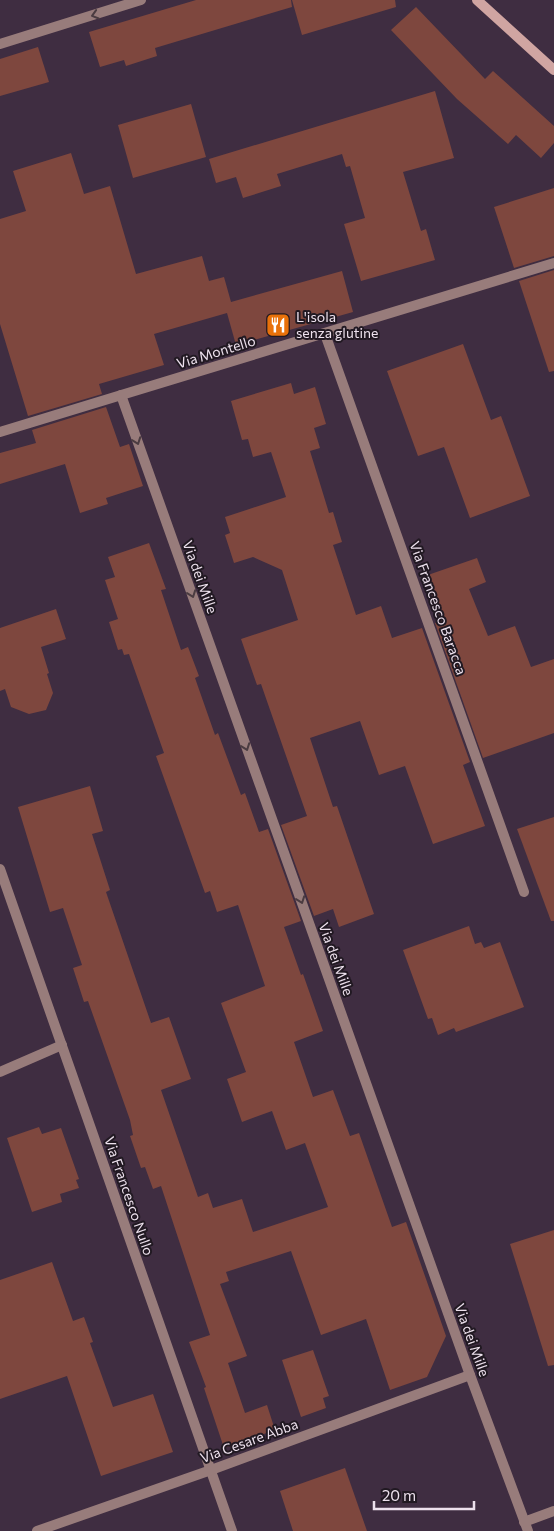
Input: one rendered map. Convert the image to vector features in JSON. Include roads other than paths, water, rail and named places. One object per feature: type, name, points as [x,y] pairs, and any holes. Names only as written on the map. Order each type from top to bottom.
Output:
[{"type":"street","points":[[0,44],[141,0]]},
{"type":"street","points":[[477,0],[554,70]]},
{"type":"street","name":"Via Montello","points":[[0,432],[554,263]]},
{"type":"street","name":"Via Francesco Baracca","points":[[325,334],[524,892]]},
{"type":"street","name":"Via dei Mille","points":[[121,395],[470,1375],[526,1526]]},
{"type":"street","name":"Via Francesco Nullo","points":[[0,869],[232,1531]]},
{"type":"street","points":[[0,1072],[62,1045]]},
{"type":"street","name":"Via Cesare Abba","points":[[37,1531],[211,1470],[470,1375]]},
{"type":"street","points":[[526,1526],[554,1511]]},
{"type":"place","name":"L'isola senza glutine","points":[[278,325]]}]
